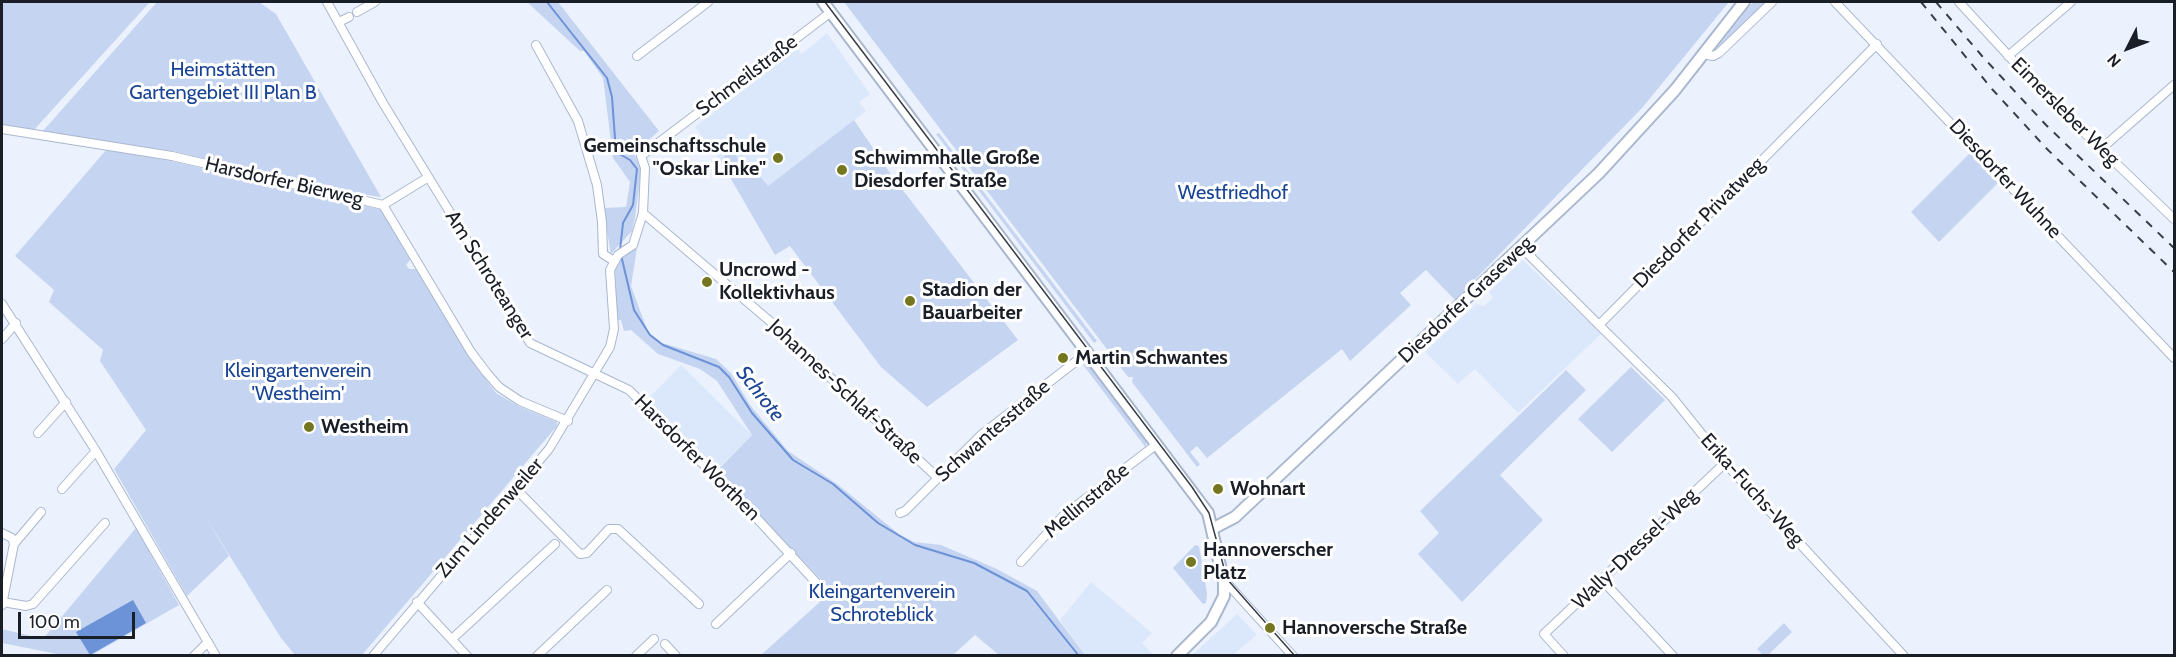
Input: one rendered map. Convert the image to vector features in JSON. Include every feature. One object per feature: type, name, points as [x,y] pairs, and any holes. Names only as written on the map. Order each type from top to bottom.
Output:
[{"type":"main road","points":[[823,2],[1203,506],[1212,529],[1223,578],[1224,596],[1215,616],[1177,656]]},
{"type":"main road","name":"Diesdorfer Graseweg","points":[[1212,529],[1235,517],[1522,248],[1619,152],[1704,54],[1744,2]]},
{"type":"street","name":"Am Schroteanger","points":[[327,2],[364,71],[530,343],[595,373]]},
{"type":"street","points":[[357,12],[375,2]]},
{"type":"street","points":[[637,56],[708,2]]},
{"type":"street","name":"Diesdorfer Graseweg","points":[[1704,54],[1713,56],[1719,53],[1772,2]]},
{"type":"street","name":"Diesdorfer Wuhne","points":[[1835,2],[2175,358]]},
{"type":"street","name":"Eimersleber Weg","points":[[1959,2],[2008,56],[2175,219]]},
{"type":"street","points":[[2008,56],[2071,2]]},
{"type":"street","name":"Schmeilstraße","points":[[616,258],[631,248],[643,213],[645,168],[641,156],[831,12]]},
{"type":"street","points":[[339,22],[348,17]]},
{"type":"street","name":"Diesdorfer Privatweg","points":[[1599,325],[1876,44]]},
{"type":"street","points":[[536,45],[578,121],[597,184],[603,254],[616,258]]},
{"type":"street","points":[[2101,149],[2175,85]]},
{"type":"street","name":"Harsdorfer Bierweg","points":[[2,129],[172,156],[383,204],[460,335],[486,372],[499,387],[520,401],[568,420]]},
{"type":"street","points":[[383,204],[428,178]]},
{"type":"street","name":"Johannes-Schlaf-Straße","points":[[643,213],[772,323],[938,478]]},
{"type":"street","points":[[1522,248],[1599,325]]},
{"type":"street","name":"Zum Lindenweiler","points":[[373,656],[516,489],[549,449],[568,420],[614,336],[609,285],[610,270],[616,258]]},
{"type":"street","points":[[2,304],[96,451],[216,656]]},
{"type":"street","points":[[2,339],[16,323]]},
{"type":"street","name":"Erika-Fuchs-Weg","points":[[1599,325],[1672,397],[1725,463],[1904,656]]},
{"type":"street","name":"Schwantesstraße","points":[[900,513],[905,511],[1006,414],[1088,352]]},
{"type":"street","name":"Harsdorfer Worthen","points":[[595,373],[632,392],[790,553],[823,590]]},
{"type":"street","points":[[38,433],[66,402]]},
{"type":"street","name":"Mellinstraße","points":[[1021,562],[1064,516],[1157,444]]},
{"type":"street","points":[[62,489],[96,451]]},
{"type":"street","name":"Wally-Dressel-Weg","points":[[1564,656],[1544,634],[1604,581],[1725,463]]},
{"type":"street","points":[[516,489],[580,554],[587,553],[608,530],[617,528],[699,604]]},
{"type":"street","points":[[41,512],[14,544],[2,605],[33,604],[105,523]]},
{"type":"street","points":[[2,533],[12,538],[14,544]]},
{"type":"street","points":[[452,639],[555,544]]},
{"type":"street","points":[[716,624],[790,553]]},
{"type":"street","points":[[1223,578],[1293,656]]},
{"type":"street","points":[[1604,581],[1673,656]]},
{"type":"street","points":[[537,656],[607,590]]},
{"type":"street","points":[[417,603],[467,656]]},
{"type":"street","points":[[636,656],[654,639]]},
{"type":"street","points":[[194,656],[207,642]]},
{"type":"street","points":[[665,644],[676,656]]},
{"type":"shaded area","points":[[827,33],[870,94],[859,102],[866,111],[768,186],[748,174],[732,151],[720,160],[695,127],[797,49],[802,54]]},
{"type":"shaded area","points":[[1523,260],[1601,334],[1518,413],[1475,369],[1458,384],[1425,352],[1476,304],[1484,306],[1493,298],[1489,292]]},
{"type":"shaded area","points":[[681,365],[752,435],[717,470],[647,400]]},
{"type":"shaded area","points":[[1091,582],[1152,633],[1142,643],[1154,655],[1085,655],[1060,620]]},
{"type":"shaded area","points":[[1237,614],[1257,635],[1233,655],[1191,656]]},
{"type":"green space","points":[[2,2],[150,2],[33,131],[2,125]]},
{"type":"green space","name":"Heimstätten Gartengebiet III Plan B","points":[[157,2],[259,2],[276,14],[381,197],[341,191],[173,151],[42,132]]},
{"type":"green space","points":[[527,2],[558,2],[659,131],[634,153],[641,171],[635,218],[632,231],[611,254],[603,208],[626,207],[630,182],[613,158],[603,78],[584,51],[580,51]]},
{"type":"green space","name":"Westfriedhof","points":[[844,2],[1729,2],[1642,108],[1455,300],[1426,270],[1400,293],[1411,305],[1350,361],[1342,349],[1207,458],[1197,446],[1190,452],[1200,464],[1197,467],[1132,382],[1133,377],[1128,377]]},
{"type":"green space","points":[[1753,2],[1766,2],[1715,52],[1718,47]]},
{"type":"green space","name":"Stadion der Bauarbeiter","points":[[854,120],[892,176],[1018,340],[927,407],[881,367],[790,246],[775,255],[720,160],[732,150],[748,173],[754,169],[768,186]]},
{"type":"green space","points":[[939,133],[1097,341],[1094,343],[936,134]]},
{"type":"green space","name":"Kleingartenverein 'Westheim'","points":[[106,150],[171,161],[382,210],[410,260],[406,265],[409,269],[416,269],[477,368],[496,393],[518,406],[557,422],[557,426],[362,655],[295,655],[281,638],[201,510],[229,556],[187,596],[114,469],[146,430],[100,361],[103,350],[49,302],[54,290],[15,256]]},
{"type":"green space","points":[[1970,153],[1998,183],[1939,242],[1911,212]]},
{"type":"green space","name":"Kleingartenverein Schroteblick","points":[[637,248],[631,286],[648,332],[662,343],[716,359],[731,373],[750,405],[788,451],[837,484],[899,534],[914,542],[941,545],[997,569],[1037,591],[1085,655],[999,655],[975,635],[953,655],[761,655],[832,591],[717,471],[752,435],[717,381],[700,369],[658,354],[631,330],[624,331],[621,320],[617,320],[615,268],[620,259]]},
{"type":"green space","points":[[1081,362],[1088,365],[1146,442],[1146,448]]},
{"type":"green space","points":[[1631,367],[1665,400],[1612,452],[1578,419]]},
{"type":"green space","points":[[1566,370],[1586,390],[1500,475],[1543,520],[1462,602],[1418,554],[1439,533],[1420,511]]},
{"type":"green space","points":[[136,528],[179,605],[92,655],[62,655],[2,643],[2,629],[43,639]]},
{"type":"green space","points":[[1195,545],[1199,546],[1207,593],[1206,603],[1203,604],[1173,568]]},
{"type":"green space","points":[[1784,623],[1792,632],[1768,655],[1763,655],[1757,649]]},
{"type":"water","points":[[133,600],[146,623],[90,655],[76,632]]},
{"type":"waterway","name":"Schrote","points":[[547,2],[607,78],[612,97],[616,152],[630,160],[637,169],[633,205],[623,223],[620,250]]},
{"type":"waterway","name":"Schrote","points":[[621,255],[634,310],[650,335],[663,345],[719,367],[729,377],[752,413],[793,460],[833,484],[878,523],[915,545],[974,563],[1027,591],[1079,656]]},
{"type":"tram line","points":[[825,2],[1192,487],[1209,513],[1227,579],[1295,656]]},
{"type":"railway","points":[[1921,2],[1992,89],[2047,149],[2174,272]]},
{"type":"railway","points":[[1936,2],[2046,125],[2174,248]]},
{"type":"place","name":"Gemeinschaftsschule \"Oskar Linke\"","points":[[778,158]]},
{"type":"place","name":"Schwimmhalle Große Diesdorfer Straße","points":[[842,170]]},
{"type":"place","name":"Uncrowd - Kollektivhaus","points":[[707,282]]},
{"type":"place","name":"Stadion der Bauarbeiter","points":[[910,301]]},
{"type":"place","name":"Martin Schwantes","points":[[1063,358]]},
{"type":"place","name":"Westheim","points":[[309,427]]},
{"type":"place","name":"Wohnart","points":[[1218,489]]},
{"type":"place","name":"Hannoverscher Platz","points":[[1191,562]]},
{"type":"place","name":"Hannoversche Straße","points":[[1270,628]]}]
